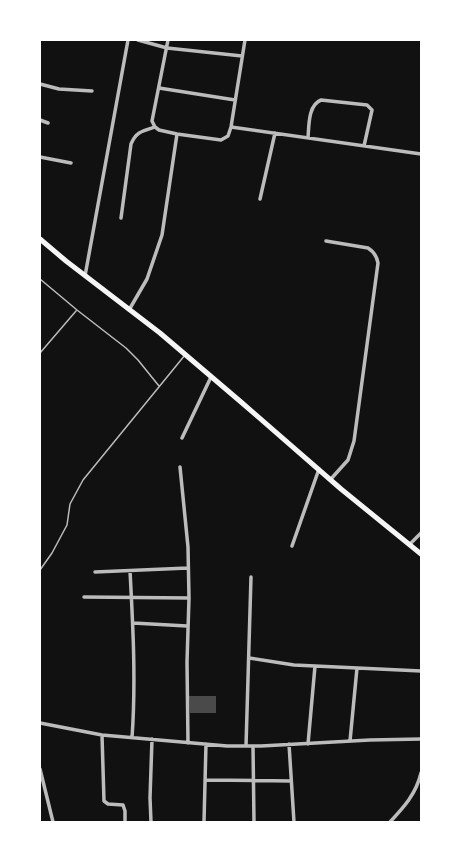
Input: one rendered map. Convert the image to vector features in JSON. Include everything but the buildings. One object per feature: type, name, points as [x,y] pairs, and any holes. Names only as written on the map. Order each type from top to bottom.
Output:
[{"type":"main road","points":[[40,239],[85,276],[160,333],[330,480],[421,554]]},
{"type":"street","points":[[85,276],[128,40]]},
{"type":"street","points":[[138,40],[167,48],[242,56]]},
{"type":"street","points":[[168,40],[152,121],[155,127],[159,130],[177,134],[221,140],[228,136],[231,127],[244,40]]},
{"type":"street","points":[[40,84],[59,89],[92,91]]},
{"type":"street","points":[[159,88],[235,100]]},
{"type":"street","points":[[308,138],[312,110],[318,101],[321,100],[367,105],[372,112],[364,146]]},
{"type":"street","points":[[40,120],[48,123]]},
{"type":"street","points":[[121,218],[134,136],[155,127]]},
{"type":"street","points":[[231,127],[421,154]]},
{"type":"street","points":[[260,198],[275,133]]},
{"type":"street","points":[[129,310],[147,279],[162,234],[177,134]]},
{"type":"street","points":[[40,156],[71,163]]},
{"type":"street","points":[[326,241],[368,248],[373,251],[377,257],[378,263],[354,441],[348,460],[330,480]]},
{"type":"street","points":[[182,438],[211,377]]},
{"type":"street","points":[[180,467],[188,547],[188,743]]},
{"type":"street","points":[[292,546],[319,469]]},
{"type":"street","points":[[410,544],[421,533]]},
{"type":"street","points":[[95,572],[188,568]]},
{"type":"street","points":[[130,571],[133,623],[134,712],[132,738]]},
{"type":"street","points":[[246,746],[252,577]]},
{"type":"street","points":[[84,596],[189,598]]},
{"type":"street","points":[[133,623],[187,626]]},
{"type":"street","points":[[249,658],[276,663],[315,666],[421,671]]},
{"type":"street","points":[[308,744],[315,666]]},
{"type":"street","points":[[350,741],[357,668]]},
{"type":"street","points":[[40,723],[102,735],[188,743],[246,746],[421,739]]},
{"type":"street","points":[[102,735],[104,801],[108,804],[123,805],[125,822]]},
{"type":"street","points":[[151,822],[150,798],[152,739]]},
{"type":"street","points":[[204,822],[206,744]]},
{"type":"street","points":[[289,744],[294,822]]},
{"type":"street","points":[[253,746],[254,822]]},
{"type":"street","points":[[40,769],[53,822]]},
{"type":"street","points":[[390,822],[408,802],[420,780],[421,773]]},
{"type":"street","points":[[205,780],[291,781]]},
{"type":"street","points":[[40,793],[46,791]]},
{"type":"lane","points":[[40,279],[126,348],[159,386]]},
{"type":"lane","points":[[40,353],[77,310]]},
{"type":"lane","points":[[40,570],[52,553],[67,525],[70,504],[83,480],[185,356]]}]
